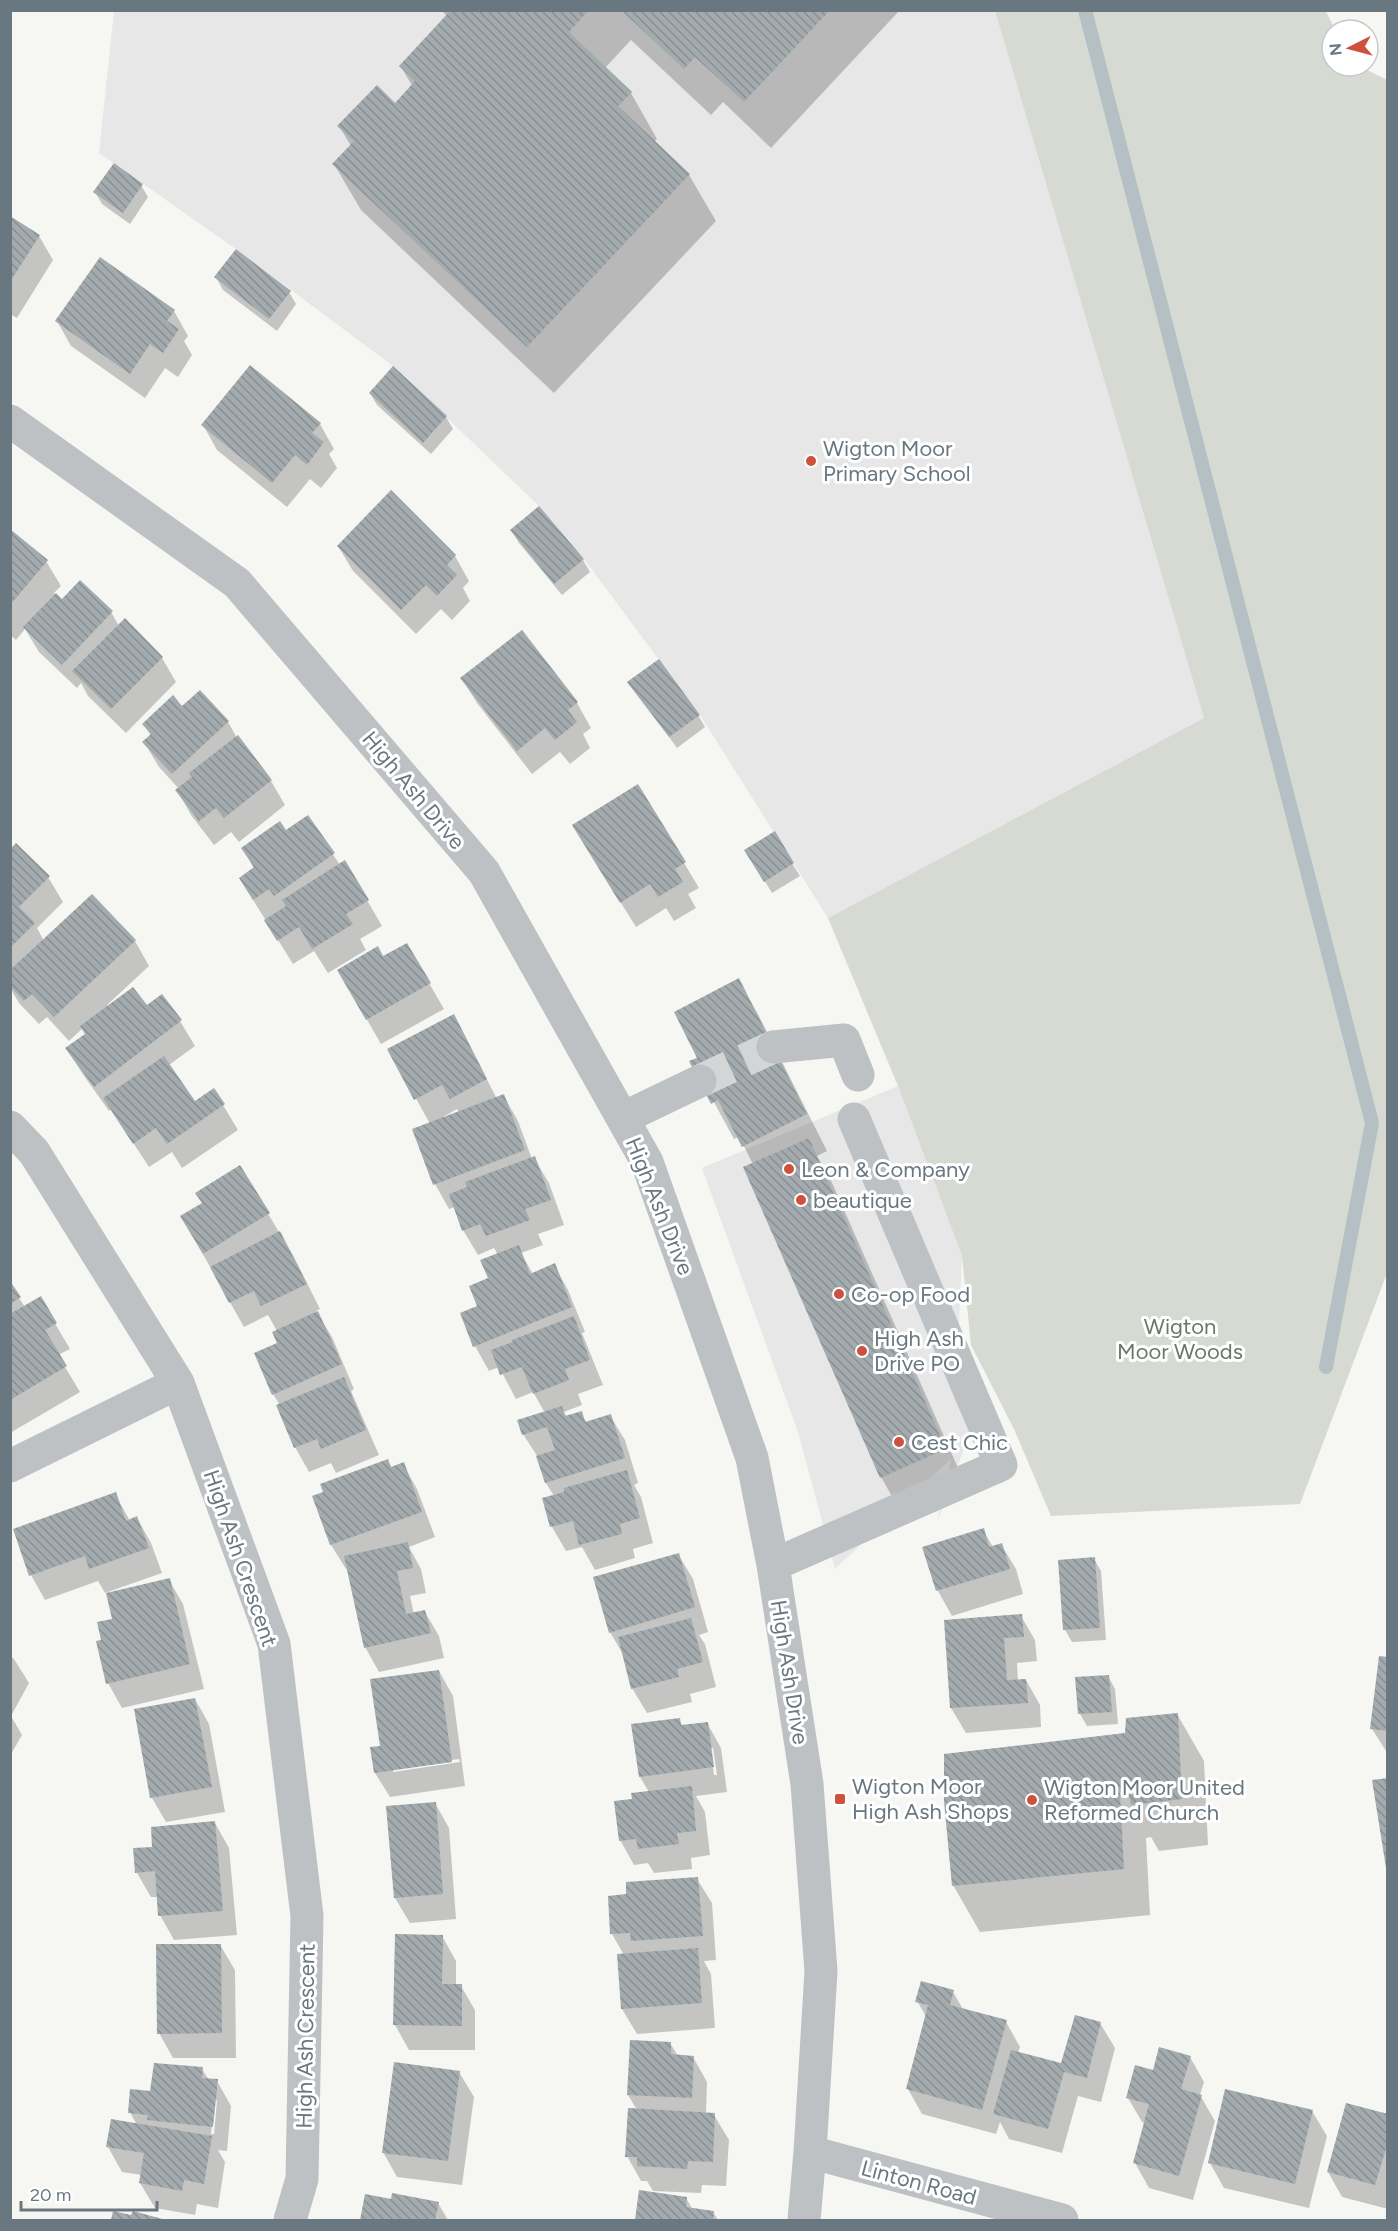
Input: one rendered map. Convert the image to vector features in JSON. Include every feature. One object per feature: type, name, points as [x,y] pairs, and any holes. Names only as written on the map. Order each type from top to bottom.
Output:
[{"type":"street","name":"High Ash Drive","points":[[10,421],[237,583],[484,872],[651,1171],[752,1458],[773,1565],[807,1784],[820,1962],[804,2220]]},
{"type":"street","points":[[774,1047],[844,1040],[858,1075]]},
{"type":"street","points":[[623,1118],[700,1081]]},
{"type":"street","points":[[773,1565],[1001,1465],[854,1119]]},
{"type":"street","name":"High Ash Crescent","points":[[10,1127],[34,1152],[178,1383],[274,1644],[307,1916],[302,2179],[290,2220]]},
{"type":"street","points":[[10,1466],[178,1383]]},
{"type":"street","name":"Linton Road","points":[[810,2152],[1062,2220]]},
{"type":"shaded area","name":"Wigton Moor Primary School","points":[[114,11],[995,11],[1204,718],[828,918],[700,715],[584,559],[539,506],[393,366],[236,249],[99,153]]},
{"type":"shaded area","points":[[898,1086],[962,1256],[959,1325],[972,1427],[937,1522],[951,1459],[835,1569],[798,1432],[702,1168]]},
{"type":"green space","name":"Wigton Moor Woods","points":[[995,11],[1326,11],[1329,18],[1320,18],[1320,78],[1380,76],[1387,80],[1387,1273],[1300,1504],[1051,1516],[1014,1429],[971,1345],[962,1256],[898,1086],[828,918],[1204,718]]},
{"type":"building","points":[[451,10],[589,10],[569,32],[632,92],[618,106],[690,174],[527,347],[332,164],[354,141],[337,126],[377,85],[395,103],[415,81],[399,66]]},
{"type":"building","points":[[621,10],[830,10],[744,102],[695,57],[684,69]]},
{"type":"building","points":[[114,163],[143,184],[123,213],[93,192]]},
{"type":"building","points":[[10,216],[40,235],[10,282]]},
{"type":"building","points":[[236,249],[291,291],[269,319],[214,277]]},
{"type":"building","points":[[100,257],[175,310],[167,321],[179,329],[163,353],[150,344],[130,374],[55,321]]},
{"type":"building","points":[[250,365],[321,423],[312,433],[324,442],[307,465],[295,455],[272,483],[201,425]]},
{"type":"building","points":[[393,366],[447,416],[423,443],[369,393]]},
{"type":"building","points":[[391,490],[456,555],[447,565],[457,575],[437,596],[426,585],[401,610],[337,546]]},
{"type":"building","points":[[539,506],[584,559],[554,584],[510,530]]},
{"type":"building","points":[[10,529],[48,560],[10,605]]},
{"type":"building","points":[[80,580],[113,611],[62,665],[23,627],[56,593],[62,599]]},
{"type":"building","points":[[125,618],[163,657],[111,709],[72,671]]},
{"type":"building","points":[[522,630],[578,702],[568,710],[577,722],[555,740],[545,728],[517,751],[460,678]]},
{"type":"building","points":[[659,659],[700,715],[669,737],[627,682]]},
{"type":"building","points":[[200,690],[229,721],[172,774],[142,742],[151,734],[142,724],[173,695],[182,706]]},
{"type":"building","points":[[238,735],[272,780],[224,818],[216,808],[199,821],[175,790],[192,777],[189,773]]},
{"type":"building","points":[[638,784],[686,862],[675,869],[683,882],[658,897],[650,884],[620,903],[572,825]]},
{"type":"building","points":[[308,815],[335,853],[274,896],[269,889],[253,900],[239,878],[254,867],[241,848],[280,821],[286,830]]},
{"type":"building","points":[[775,831],[794,863],[764,882],[744,850]]},
{"type":"building","points":[[16,843],[50,876],[19,907],[35,923],[10,948],[10,849]]},
{"type":"building","points":[[345,860],[369,900],[346,914],[353,924],[312,949],[299,927],[277,941],[264,920],[286,906],[282,900]]},
{"type":"building","points":[[92,894],[136,940],[54,1017],[32,994],[24,1001],[10,986],[10,970]]},
{"type":"building","points":[[407,943],[431,983],[366,1020],[337,970],[378,946],[383,956]]},
{"type":"building","points":[[739,978],[807,1114],[742,1147],[718,1100],[711,1104],[689,1061],[697,1058],[674,1012]]},
{"type":"building","points":[[133,987],[147,1005],[162,994],[182,1020],[94,1087],[65,1048],[85,1034],[80,1026]]},
{"type":"building","points":[[454,1014],[487,1079],[450,1099],[442,1085],[414,1100],[387,1049]]},
{"type":"building","points":[[164,1056],[195,1101],[214,1088],[225,1104],[167,1144],[156,1128],[133,1144],[103,1098]]},
{"type":"building","points":[[504,1094],[525,1150],[433,1185],[412,1129]]},
{"type":"building","points":[[809,1138],[946,1449],[880,1478],[743,1167]]},
{"type":"building","points":[[535,1156],[551,1200],[525,1209],[530,1220],[486,1236],[480,1224],[462,1231],[449,1194],[467,1187],[465,1182]]},
{"type":"building","points":[[240,1165],[270,1213],[203,1254],[180,1216],[202,1203],[195,1193]]},
{"type":"building","points":[[280,1231],[307,1284],[261,1306],[254,1291],[229,1303],[210,1267]]},
{"type":"building","points":[[519,1245],[530,1274],[555,1263],[572,1307],[473,1347],[460,1313],[477,1306],[469,1286],[488,1278],[480,1260]]},
{"type":"building","points":[[10,1281],[21,1297],[10,1304]]},
{"type":"building","points":[[41,1296],[57,1323],[45,1330],[67,1366],[10,1400],[10,1314]]},
{"type":"building","points":[[318,1311],[342,1364],[272,1395],[254,1353],[277,1343],[272,1332]]},
{"type":"building","points":[[574,1316],[590,1360],[565,1369],[569,1380],[533,1394],[522,1367],[500,1375],[491,1350]]},
{"type":"building","points":[[344,1377],[366,1430],[321,1449],[317,1439],[294,1448],[276,1405]]},
{"type":"building","points":[[562,1406],[565,1416],[582,1411],[585,1422],[611,1414],[625,1458],[545,1483],[536,1456],[555,1450],[547,1427],[522,1435],[517,1420]]},
{"type":"building","points":[[388,1459],[391,1467],[404,1462],[422,1512],[330,1545],[312,1496],[323,1492],[320,1484]]},
{"type":"building","points":[[627,1470],[640,1518],[620,1524],[622,1534],[579,1545],[573,1521],[550,1527],[542,1498],[564,1492],[564,1488]]},
{"type":"building","points":[[116,1492],[126,1521],[137,1516],[149,1548],[89,1569],[85,1556],[29,1576],[13,1529]]},
{"type":"building","points":[[984,1528],[989,1547],[1002,1543],[1010,1569],[936,1591],[922,1547]]},
{"type":"building","points":[[408,1542],[413,1568],[397,1571],[406,1614],[425,1610],[431,1633],[364,1648],[344,1556]]},
{"type":"building","points":[[679,1553],[695,1607],[609,1633],[593,1577]]},
{"type":"building","points":[[1095,1557],[1100,1628],[1063,1630],[1058,1560]]},
{"type":"building","points":[[170,1578],[190,1664],[106,1684],[96,1641],[101,1640],[97,1622],[112,1619],[106,1593]]},
{"type":"building","points":[[1022,1614],[1024,1637],[1004,1638],[1007,1680],[1026,1679],[1028,1703],[950,1708],[944,1620]]},
{"type":"building","points":[[691,1618],[703,1662],[677,1669],[679,1677],[631,1689],[618,1637]]},
{"type":"building","points":[[1379,1656],[1388,1657],[1388,1731],[1370,1729]]},
{"type":"building","points":[[439,1670],[452,1762],[374,1773],[370,1747],[380,1746],[370,1679]]},
{"type":"building","points":[[1109,1675],[1112,1712],[1078,1714],[1075,1677]]},
{"type":"building","points":[[195,1698],[212,1787],[150,1798],[134,1709]]},
{"type":"building","name":"Wigton Moor United Reformed Church","points":[[1178,1713],[1182,1799],[1131,1805],[1128,1791],[1120,1792],[1124,1869],[952,1886],[944,1801],[944,1754],[1125,1733],[1126,1718]]},
{"type":"building","points":[[680,1718],[681,1725],[708,1722],[714,1767],[639,1777],[631,1724]]},
{"type":"building","points":[[1388,1778],[1388,1868],[1386,1868],[1372,1780]]},
{"type":"building","points":[[692,1786],[696,1831],[677,1833],[679,1844],[638,1849],[636,1839],[619,1841],[614,1801],[632,1799],[631,1793]]},
{"type":"building","points":[[436,1802],[443,1894],[394,1898],[386,1806]]},
{"type":"building","points":[[215,1821],[223,1911],[158,1916],[155,1871],[135,1873],[133,1848],[152,1847],[151,1827]]},
{"type":"building","points":[[698,1877],[703,1936],[631,1941],[630,1933],[610,1934],[608,1896],[626,1894],[626,1882]]},
{"type":"building","points":[[395,1934],[443,1935],[442,1984],[462,1984],[462,2026],[393,2025]]},
{"type":"building","points":[[156,1944],[221,1944],[222,2033],[157,2034]]},
{"type":"building","points":[[698,1948],[702,2003],[621,2009],[617,1954]]},
{"type":"building","points":[[921,1981],[954,1990],[950,2005],[1007,2020],[982,2110],[906,2089],[928,2005],[915,2002]]},
{"type":"building","points":[[1075,2015],[1101,2022],[1087,2078],[1064,2072],[1048,2129],[993,2114],[1011,2050],[1061,2063]]},
{"type":"building","points":[[630,2040],[671,2042],[671,2054],[694,2056],[692,2098],[627,2095]]},
{"type":"building","points":[[1159,2047],[1191,2056],[1181,2089],[1202,2095],[1179,2176],[1133,2163],[1149,2104],[1126,2098],[1135,2065],[1153,2070]]},
{"type":"building","points":[[394,2062],[460,2071],[448,2161],[382,2153]]},
{"type":"building","points":[[154,2063],[203,2067],[202,2078],[218,2079],[213,2127],[147,2120],[148,2115],[128,2113],[130,2089],[150,2091]]},
{"type":"building","points":[[1225,2089],[1313,2110],[1295,2184],[1208,2163]]},
{"type":"building","points":[[1346,2103],[1388,2114],[1388,2142],[1375,2185],[1327,2172]]},
{"type":"building","points":[[628,2108],[715,2113],[713,2162],[688,2161],[687,2169],[637,2166],[637,2157],[625,2157]]},
{"type":"building","points":[[111,2119],[212,2136],[204,2184],[184,2180],[182,2191],[139,2183],[144,2153],[106,2147]]},
{"type":"building","points":[[639,2190],[687,2197],[686,2207],[714,2211],[713,2220],[635,2220]]},
{"type":"building","points":[[392,2193],[439,2202],[435,2220],[360,2220],[365,2194],[391,2199]]},
{"type":"building","points":[[113,2211],[131,2215],[133,2211],[166,2220],[111,2220]]},
{"type":"waterway","points":[[1085,10],[1372,1123],[1326,1367]]},
{"type":"tunnel","points":[[700,1081],[773,1047]]},
{"type":"place","name":"Wigton Moor Primary School","points":[[811,461]]},
{"type":"place","name":"Leon & Company","points":[[789,1169]]},
{"type":"place","name":"beautique","points":[[801,1200]]},
{"type":"place","name":"Co-op Food","points":[[839,1294]]},
{"type":"place","name":"High Ash Drive PO","points":[[862,1351]]},
{"type":"place","name":"Cest Chic","points":[[899,1442]]},
{"type":"place","name":"Wigton Moor High Ash Shops","points":[[840,1799]]},
{"type":"place","name":"Wigton Moor United Reformed Church","points":[[1032,1800]]}]
